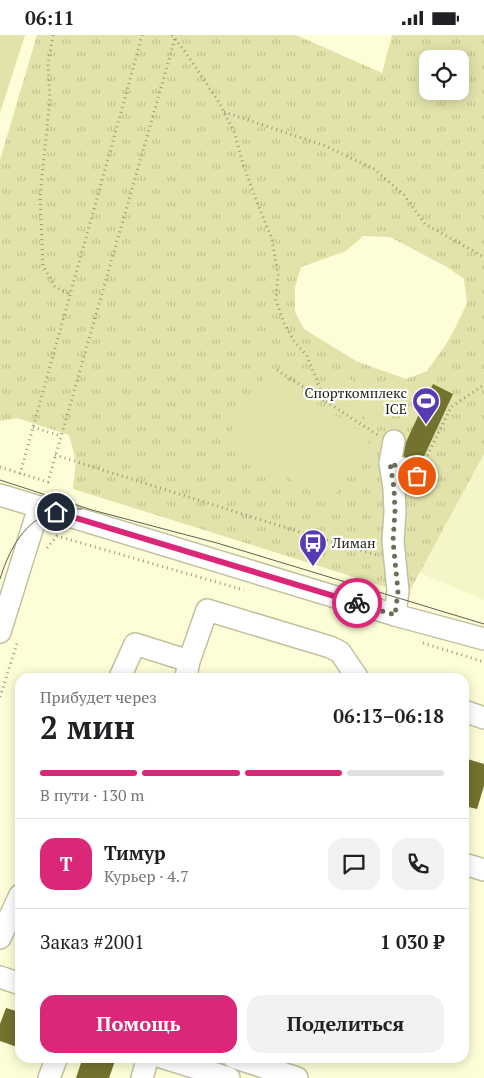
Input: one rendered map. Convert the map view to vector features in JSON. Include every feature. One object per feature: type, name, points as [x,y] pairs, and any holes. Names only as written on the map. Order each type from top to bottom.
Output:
[{"type":"street","points":[[394,441],[390,463],[394,488],[393,541],[398,591],[395,615]]},
{"type":"street","points":[[390,463],[418,477]]},
{"type":"street","points":[[0,495],[395,615],[484,639]]},
{"type":"street","points":[[0,632],[39,507]]},
{"type":"street","points":[[122,673],[135,644],[187,669],[207,611],[330,647],[340,652],[354,673]]},
{"type":"street","points":[[469,712],[484,717]]},
{"type":"street","points":[[469,866],[484,870]]},
{"type":"street","points":[[0,938],[15,906]]},
{"type":"street","points":[[0,977],[15,982]]},
{"type":"street","points":[[49,1078],[55,1063]]},
{"type":"street","points":[[142,1078],[146,1063]]},
{"type":"street","points":[[180,1063],[226,1078]]},
{"type":"street","points":[[251,1063],[297,1078]]},
{"type":"path","points":[[53,35],[48,64],[50,98],[40,197],[43,267],[55,287],[70,294]]},
{"type":"path","points":[[20,474],[142,35]]},
{"type":"path","points":[[172,35],[212,93],[234,131],[243,164],[272,239],[278,275],[276,301],[284,323],[294,341],[307,356],[325,401]]},
{"type":"path","points":[[0,467],[48,482],[176,39]]},
{"type":"path","points":[[224,112],[324,145],[374,169],[404,195],[425,224],[484,257]]},
{"type":"path","points":[[277,370],[383,438],[390,463]]},
{"type":"path","points":[[418,477],[451,407],[484,385]]},
{"type":"path","points":[[33,427],[61,436]]},
{"type":"path","points":[[55,455],[384,557]]},
{"type":"path","points":[[47,547],[57,536],[253,593]]},
{"type":"path","points":[[420,642],[484,661]]},
{"type":"shaded area","points":[[484,436],[484,600],[408,568]]},
{"type":"green space","points":[[0,35],[25,35],[0,113]]},
{"type":"green space","points":[[37,35],[296,35],[382,73],[392,35],[484,35],[484,454],[408,594],[73,489],[76,461],[69,435],[17,418],[0,421],[0,160]],"holes":[[[363,236],[390,237],[447,267],[464,279],[467,303],[445,346],[427,371],[406,379],[356,361],[304,329],[295,312],[295,287],[301,267],[346,251]]]},
{"type":"green space","points":[[335,369],[387,405],[374,424],[322,387]]},
{"type":"green space","points":[[268,373],[371,438],[330,503],[225,440]]},
{"type":"building","name":"Спорткомплекс ICE","points":[[433,384],[453,394],[420,465],[400,455]]},
{"type":"building","points":[[469,760],[484,764],[484,786],[477,809],[469,807]]},
{"type":"building","points":[[6,1008],[15,1011],[15,1046],[0,1041],[0,1024]]},
{"type":"building","points":[[81,1063],[114,1063],[109,1078],[76,1078]]},
{"type":"tram line","points":[[0,480],[92,510],[217,543],[484,624]]},
{"type":"tram line","points":[[0,579],[17,541],[38,519],[51,512],[82,509]]},
{"type":"way so far","points":[[357,603],[395,615],[398,591],[393,541],[394,488],[390,463],[417,476]]},
{"type":"place","name":"Спорткомплекс ICE","points":[[426,425]]},
{"type":"place","name":"Лиман","points":[[313,567]]},
{"type":"route","points":[[56,512],[357,603]]}]
